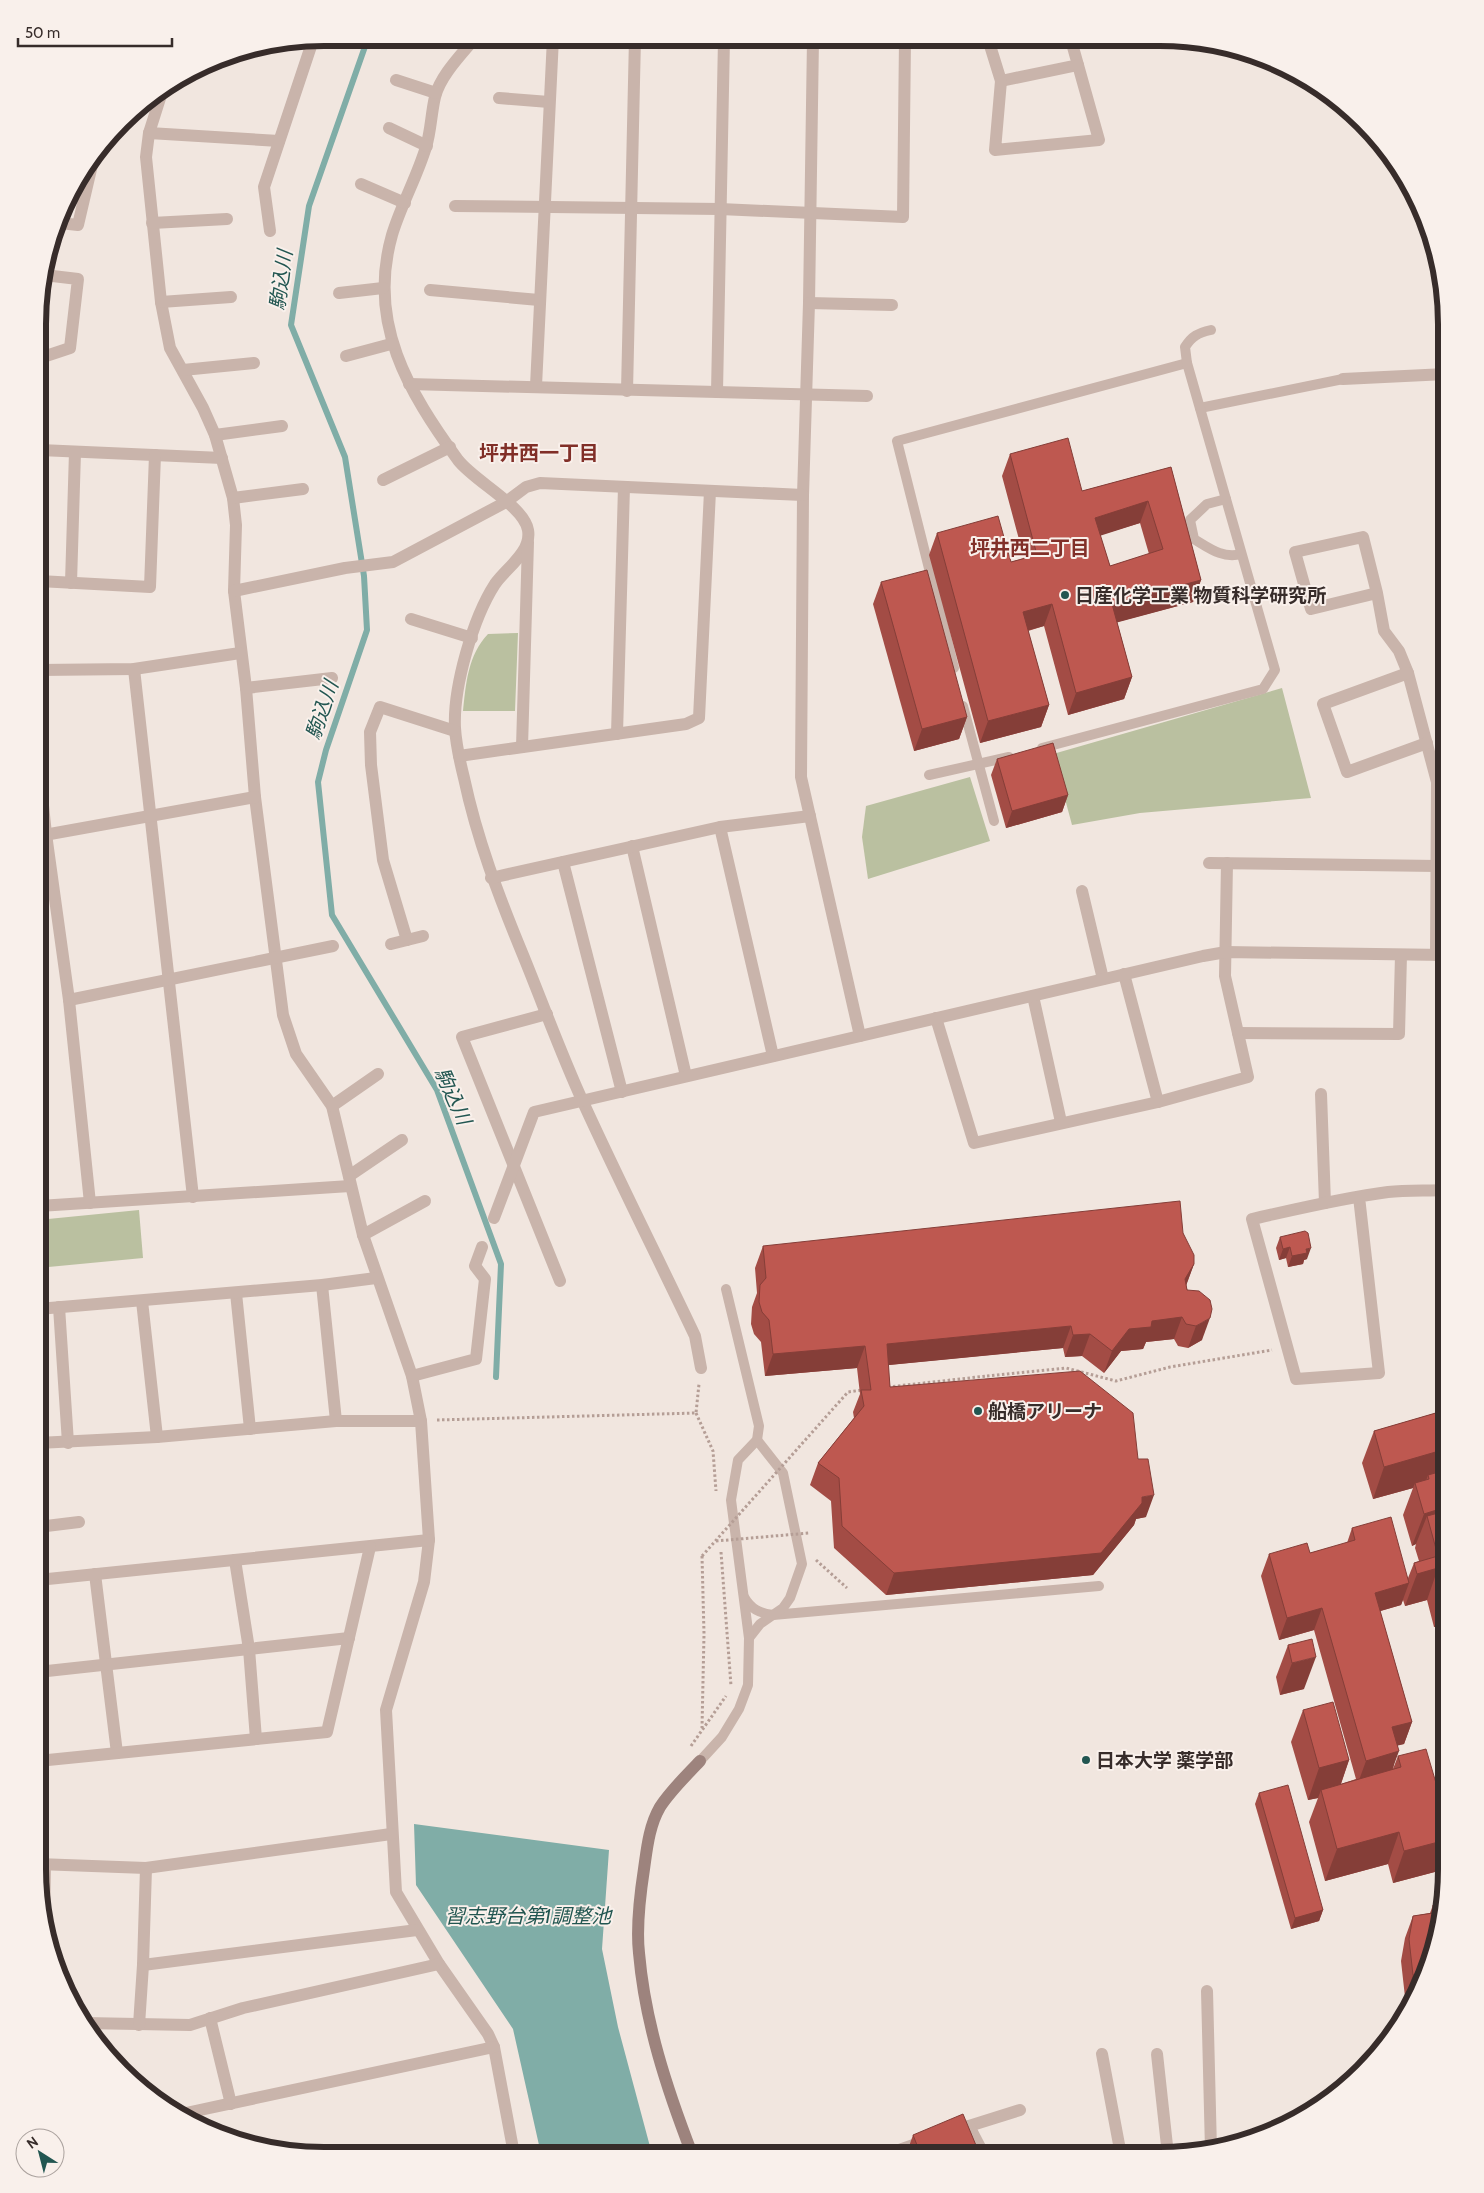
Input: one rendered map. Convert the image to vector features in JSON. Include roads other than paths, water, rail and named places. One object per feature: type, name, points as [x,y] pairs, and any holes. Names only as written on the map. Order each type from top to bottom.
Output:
[{"type":"street","points":[[468,46],[456,61],[436,93],[427,146],[392,236],[383,288],[391,344],[409,384],[450,447],[474,478],[492,488],[525,521],[528,539],[522,747]]},
{"type":"street","points":[[536,386],[543,207],[552,46]]},
{"type":"street","points":[[627,391],[635,46]]},
{"type":"street","points":[[716,392],[724,46]]},
{"type":"street","points":[[813,46],[810,303],[803,495],[801,777],[860,1036]]},
{"type":"street","points":[[455,206],[720,209],[903,217],[905,46]]},
{"type":"street","points":[[990,46],[1001,81],[995,150],[1099,140],[1073,46]]},
{"type":"street","points":[[270,231],[264,187],[311,47]]},
{"type":"street","points":[[1001,81],[1078,65]]},
{"type":"street","points":[[396,80],[436,93]]},
{"type":"street","points":[[499,98],[549,102]]},
{"type":"street","points":[[159,101],[149,133],[146,156],[160,302],[170,348],[215,435],[233,498],[236,524],[234,592],[240,653],[246,688],[255,797],[283,1015],[296,1054],[332,1106],[363,1235],[376,1278],[412,1376],[421,1421],[429,1540],[424,1582],[386,1710],[396,1892],[417,1930],[488,2034],[494,2047],[513,2147]]},
{"type":"street","points":[[389,128],[427,146]]},
{"type":"street","points":[[149,133],[280,141]]},
{"type":"street","points":[[65,224],[78,225],[89,176]]},
{"type":"street","points":[[360,184],[405,203]]},
{"type":"street","points":[[152,223],[226,219]]},
{"type":"street","points":[[46,356],[70,348],[78,279],[51,276]]},
{"type":"street","points":[[339,293],[383,288]]},
{"type":"street","points":[[430,290],[540,300]]},
{"type":"street","points":[[160,302],[231,297]]},
{"type":"street","points":[[810,303],[892,305]]},
{"type":"street","points":[[346,356],[391,344]]},
{"type":"street","points":[[183,370],[254,362]]},
{"type":"street","points":[[1343,379],[1438,374]]},
{"type":"street","points":[[409,384],[866,396]]},
{"type":"street","points":[[215,435],[282,426]]},
{"type":"street","points":[[383,480],[450,447]]},
{"type":"street","points":[[46,450],[222,458]]},
{"type":"street","points":[[71,583],[75,452]]},
{"type":"street","points":[[46,581],[150,587],[155,455]]},
{"type":"street","points":[[234,592],[345,568],[393,562],[506,502],[526,487],[540,483],[803,495]]},
{"type":"street","points":[[617,734],[624,487]]},
{"type":"street","points":[[233,498],[303,489]]},
{"type":"street","points":[[459,756],[686,724],[699,718],[710,491]]},
{"type":"street","points":[[1377,593],[1312,609],[1295,552],[1363,537],[1377,593],[1384,631],[1400,651],[1408,673],[1437,782],[1438,888]]},
{"type":"street","points":[[528,539],[517,559],[508,567],[494,587],[472,638],[462,670],[455,707],[455,731],[459,756],[468,799],[491,878],[582,1101],[695,1336],[701,1368]]},
{"type":"street","points":[[411,620],[472,638]]},
{"type":"street","points":[[46,670],[134,669],[240,653]]},
{"type":"street","points":[[134,669],[193,1197]]},
{"type":"street","points":[[1408,673],[1324,704],[1347,772],[1427,743]]},
{"type":"street","points":[[246,688],[332,678]]},
{"type":"street","points":[[407,940],[383,860],[371,765],[370,732],[380,707],[455,731]]},
{"type":"street","points":[[46,834],[255,797]]},
{"type":"street","points":[[491,878],[720,827],[810,816]]},
{"type":"street","points":[[720,827],[773,1056]]},
{"type":"street","points":[[632,846],[686,1076]]},
{"type":"street","points":[[46,854],[69,1000],[90,1203]]},
{"type":"street","points":[[563,862],[622,1092]]},
{"type":"street","points":[[1209,863],[1437,866]]},
{"type":"street","points":[[936,1018],[974,1143],[1061,1122],[1158,1102],[1248,1077],[1225,976],[1227,864]]},
{"type":"street","points":[[1082,891],[1103,979]]},
{"type":"street","points":[[391,944],[423,936]]},
{"type":"street","points":[[69,1000],[275,956],[333,946]]},
{"type":"street","points":[[494,1218],[534,1112],[1124,974],[1226,952],[1438,955]]},
{"type":"street","points":[[1238,1033],[1399,1034],[1401,955]]},
{"type":"street","points":[[1124,974],[1158,1102]]},
{"type":"street","points":[[1033,996],[1061,1122]]},
{"type":"street","points":[[547,1014],[462,1037],[560,1281]]},
{"type":"street","points":[[332,1106],[378,1074]]},
{"type":"street","points":[[1321,1094],[1325,1203]]},
{"type":"street","points":[[46,1206],[193,1197],[349,1181],[402,1140]]},
{"type":"street","points":[[1359,1197],[1379,1373],[1296,1379],[1252,1219],[1325,1203],[1359,1197],[1390,1192],[1438,1190]]},
{"type":"street","points":[[363,1235],[425,1201]]},
{"type":"street","points":[[412,1376],[476,1359],[485,1279],[476,1266],[482,1247]]},
{"type":"street","points":[[46,1308],[322,1285],[376,1278]]},
{"type":"street","points":[[322,1285],[336,1421]]},
{"type":"street","points":[[236,1292],[250,1429]]},
{"type":"street","points":[[142,1301],[157,1437]]},
{"type":"street","points":[[59,1307],[68,1442]]},
{"type":"street","points":[[46,1443],[157,1437],[336,1421],[421,1421]]},
{"type":"street","points":[[46,1525],[80,1522]]},
{"type":"street","points":[[46,1579],[429,1540]]},
{"type":"street","points":[[46,1759],[327,1732],[370,1547]]},
{"type":"street","points":[[235,1560],[248,1649],[256,1739]]},
{"type":"street","points":[[95,1574],[116,1753]]},
{"type":"street","points":[[46,1671],[349,1638]]},
{"type":"street","points":[[689,2147],[668,2090],[649,2019],[638,1951],[641,1885],[648,1835],[660,1808],[673,1789],[700,1761]]},
{"type":"street","points":[[46,1865],[146,1868],[392,1834]]},
{"type":"street","points":[[138,2025],[143,1965],[146,1868]]},
{"type":"street","points":[[143,1965],[417,1930]]},
{"type":"street","points":[[93,2023],[190,2025],[242,2008],[439,1964]]},
{"type":"street","points":[[1207,1991],[1211,2142]]},
{"type":"street","points":[[210,2018],[231,2104]]},
{"type":"street","points":[[192,2113],[494,2047]]},
{"type":"street","points":[[1102,2054],[1119,2147]]},
{"type":"street","points":[[1157,2054],[1167,2147]]},
{"type":"street","points":[[908,2147],[1020,2110]]},
{"type":"street","points":[[969,2126],[980,2147]]},
{"type":"lane","points":[[1035,750],[1263,689],[1275,670],[1187,363],[1185,348],[1191,339],[1198,333],[1211,330]]},
{"type":"lane","points":[[957,679],[897,441],[1187,363]]},
{"type":"lane","points":[[1200,408],[1343,379]]},
{"type":"lane","points":[[1226,499],[1207,504],[1190,520],[1194,539],[1222,554],[1232,557],[1241,554]]},
{"type":"lane","points":[[961,698],[994,822]]},
{"type":"lane","points":[[929,775],[1016,755]]},
{"type":"lane","points":[[700,1761],[722,1736],[739,1709],[748,1685],[749,1638],[731,1500],[738,1460],[757,1440],[759,1426],[726,1289]]},
{"type":"lane","points":[[749,1638],[760,1624],[783,1608],[790,1598],[802,1564],[783,1473],[757,1440]]},
{"type":"lane","points":[[743,1594],[749,1605],[757,1612],[773,1615],[1100,1586]]},
{"type":"water","name":"習志野台第1調整池","points":[[414,1824],[609,1850],[602,1949],[618,2027],[650,2147],[539,2147],[513,2029],[416,1885]]},
{"type":"waterway","name":"駒込川","points":[[365,46],[309,206],[291,325],[345,457],[364,576],[367,630],[326,750],[318,782],[332,915],[437,1090],[501,1264],[496,1377]]},
{"type":"place","name":"日産化学工業 物質科学研究所","points":[[1065,595]]},
{"type":"place","name":"船橋アリーナ","points":[[978,1411]]},
{"type":"place","name":"日本大学 薬学部","points":[[1086,1760]]},
{"type":"district","name":"坪井西一丁目","points":[[539,453]]},
{"type":"district","name":"坪井西二丁目","points":[[1030,548]]}]
